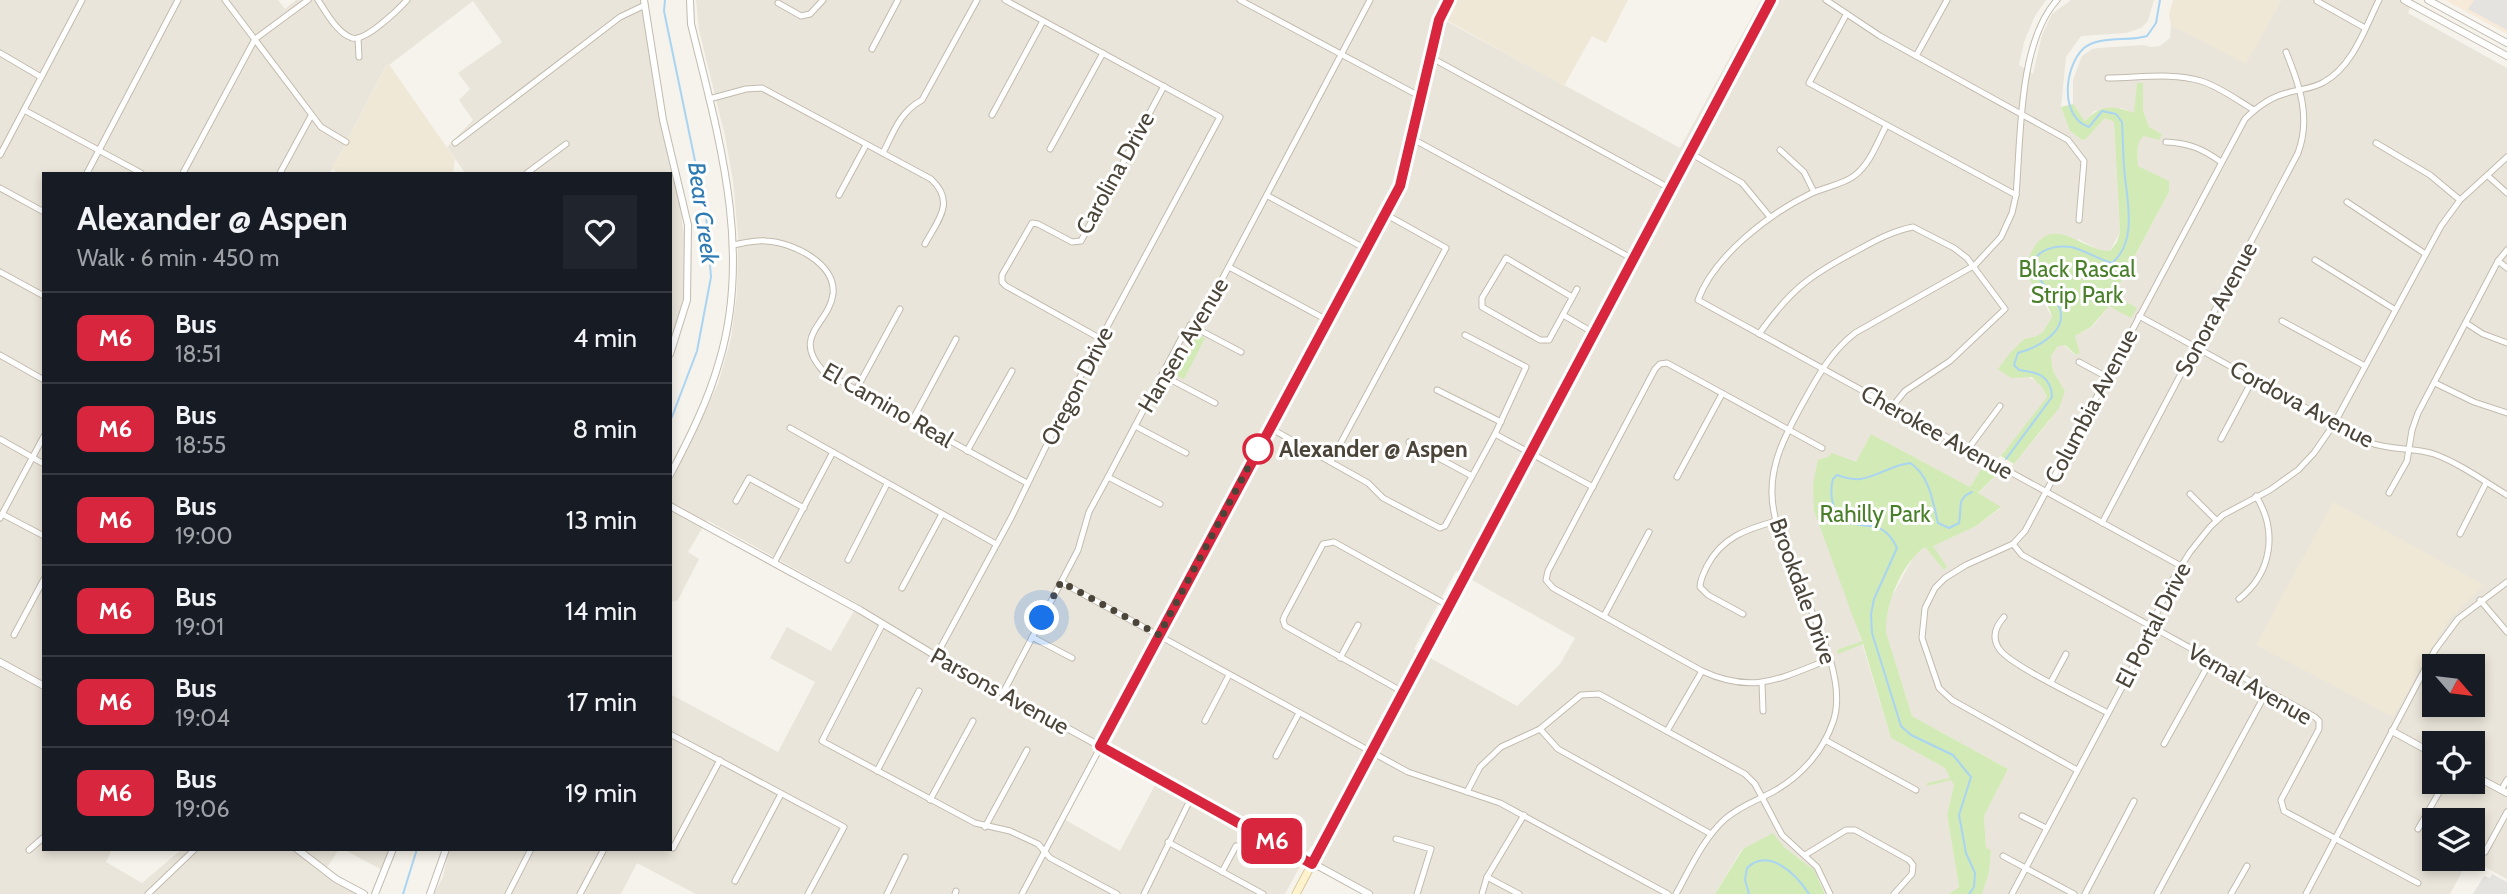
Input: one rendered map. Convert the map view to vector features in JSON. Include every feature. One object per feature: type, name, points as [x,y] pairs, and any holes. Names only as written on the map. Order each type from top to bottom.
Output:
[{"type":"main road","points":[[1296,894],[1771,0]]},
{"type":"street","points":[[0,155],[82,0]]},
{"type":"street","points":[[88,172],[178,0]]},
{"type":"street","points":[[225,0],[311,116],[325,131],[345,142]]},
{"type":"street","points":[[184,172],[255,39],[308,0]]},
{"type":"street","points":[[318,0],[341,31],[352,38],[358,38],[382,22],[407,0]]},
{"type":"street","points":[[672,471],[705,402],[720,360],[732,295],[733,245],[727,182],[691,24],[690,0]]},
{"type":"street","points":[[778,3],[801,16],[810,14],[822,0]]},
{"type":"street","points":[[872,49],[898,0]]},
{"type":"street","points":[[883,153],[901,117],[909,107],[922,100],[977,0]]},
{"type":"street","points":[[1005,0],[1164,86]]},
{"type":"street","points":[[1240,0],[1421,97]]},
{"type":"street","name":"Hansen Avenue","points":[[1003,693],[1081,544],[1089,512],[1190,325],[1206,308],[1268,196],[1370,0]]},
{"type":"street","points":[[1022,894],[1400,186],[1439,20],[1449,0]]},
{"type":"street","points":[[1826,0],[1846,15],[1916,56],[2068,141],[2084,161],[2079,220]]},
{"type":"street","points":[[1916,56],[1947,0]]},
{"type":"street","name":"Brookdale Drive","points":[[1676,894],[1711,834],[1740,808],[1797,775],[1811,761],[1833,722],[1836,700],[1829,659],[1776,521],[1772,502],[1778,454],[1788,430],[1821,368],[1840,345],[1855,333],[1975,265],[2001,237],[2012,213],[2016,195],[2026,82],[2033,42],[2042,21],[2056,0]]},
{"type":"street","name":"Columbia Avenue","points":[[2077,770],[1952,699],[1939,688],[1924,648],[1922,619],[1935,588],[1950,573],[2013,544],[2025,531],[2240,125],[2254,110],[2275,96],[2325,82],[2335,74],[2348,58],[2379,0]]},
{"type":"street","points":[[2404,0],[2507,57]]},
{"type":"street","points":[[2428,0],[2507,43]]},
{"type":"street","points":[[2317,1],[2365,28]]},
{"type":"street","points":[[455,143],[620,17],[643,3],[663,120],[688,225],[687,300],[672,348]]},
{"type":"street","points":[[1846,15],[1809,83],[2016,195]]},
{"type":"street","points":[[992,115],[1043,21]]},
{"type":"street","points":[[358,38],[359,57]]},
{"type":"street","name":"Sonora Avenue","points":[[2102,523],[2298,153],[2305,122],[2300,90],[2286,52]]},
{"type":"street","points":[[0,53],[41,77]]},
{"type":"street","points":[[1050,149],[1103,53]]},
{"type":"street","points":[[1430,57],[1671,188]]},
{"type":"street","points":[[2108,78],[2193,79],[2215,87],[2254,110]]},
{"type":"street","name":"Oregon Drive","points":[[936,656],[1220,117],[1164,86]]},
{"type":"street","name":"Carolina Drive","points":[[1101,339],[1006,286],[1002,282],[1002,275],[1032,223],[1072,242],[1081,241],[1164,86]]},
{"type":"street","points":[[709,99],[746,89],[762,88],[931,179],[944,195],[944,208],[925,244]]},
{"type":"street","points":[[24,110],[139,172]]},
{"type":"street","points":[[281,172],[311,116]]},
{"type":"street","points":[[1690,153],[1742,183],[1770,217],[1791,203],[1855,175],[1870,159],[1886,126]]},
{"type":"street","points":[[1411,138],[1633,258]]},
{"type":"street","points":[[2166,142],[2193,145],[2221,162]]},
{"type":"street","points":[[2376,143],[2430,174],[2460,200]]},
{"type":"street","points":[[528,172],[566,145]]},
{"type":"street","points":[[839,195],[866,145]]},
{"type":"street","points":[[1780,150],[1804,172],[1814,192]]},
{"type":"street","name":"El Portal Drive","points":[[2012,894],[2144,646],[2162,599],[2181,566],[2217,520],[2270,490],[2298,470],[2314,453],[2334,424],[2424,253],[2460,200],[2507,157]]},
{"type":"street","points":[[2488,176],[2507,193]]},
{"type":"street","points":[[0,188],[42,211]]},
{"type":"street","points":[[1268,196],[1366,249]]},
{"type":"street","points":[[2347,202],[2424,253]]},
{"type":"street","points":[[1331,461],[1446,248],[1385,214]]},
{"type":"street","name":"Cherokee Avenue","points":[[1770,217],[1723,260],[1698,300],[2181,566]]},
{"type":"street","points":[[1759,334],[1780,306],[1809,277],[1886,235],[1913,227],[1961,252],[1975,265],[2006,309],[1950,361],[1905,391],[1892,407]]},
{"type":"street","name":"El Camino Real","points":[[733,245],[771,241],[821,263],[828,272],[833,295],[812,336],[811,355],[824,372],[1027,484]]},
{"type":"street","points":[[2389,494],[2407,461],[2415,421],[2498,261],[2507,250]]},
{"type":"street","points":[[1572,297],[1506,258],[1482,298],[1482,307],[1540,340],[1549,340],[1577,289]]},
{"type":"street","points":[[2315,260],[2394,309]]},
{"type":"street","points":[[2498,261],[2507,268]]},
{"type":"street","points":[[1229,267],[1327,320]]},
{"type":"street","points":[[0,272],[42,295]]},
{"type":"street","points":[[856,390],[900,309]]},
{"type":"street","points":[[1563,315],[1594,333]]},
{"type":"street","name":"Cordova Avenue","points":[[2139,316],[2368,442],[2395,450],[2438,456],[2507,495]]},
{"type":"street","points":[[2282,321],[2365,366]]},
{"type":"street","points":[[2466,323],[2483,334],[2507,343]]},
{"type":"street","points":[[1190,325],[1241,352]]},
{"type":"street","points":[[1270,428],[1368,483],[1383,498],[1440,528],[1445,526],[1501,422],[1526,367],[1465,335]]},
{"type":"street","points":[[912,421],[956,339]]},
{"type":"street","points":[[0,355],[42,379]]},
{"type":"street","points":[[2079,362],[2106,377]]},
{"type":"street","points":[[1822,448],[1667,363],[1660,364],[1548,571],[1546,580],[1553,588],[1702,671],[1736,682],[1773,681],[1829,659]]},
{"type":"street","points":[[967,451],[1012,371]]},
{"type":"street","points":[[1162,375],[1215,403]]},
{"type":"street","points":[[2221,439],[2253,379]]},
{"type":"street","points":[[2435,383],[2474,402],[2507,413]]},
{"type":"street","points":[[1437,390],[1501,422]]},
{"type":"street","points":[[1677,477],[1722,394]]},
{"type":"street","points":[[1968,449],[2000,406]]},
{"type":"street","points":[[1135,426],[1186,453]]},
{"type":"street","points":[[790,428],[996,544]]},
{"type":"street","points":[[1494,434],[1593,487]]},
{"type":"street","points":[[0,439],[42,463]]},
{"type":"street","points":[[42,440],[1,516],[42,535]]},
{"type":"street","points":[[1409,443],[1472,476]]},
{"type":"street","points":[[774,562],[833,452]]},
{"type":"street","points":[[1108,477],[1160,504]]},
{"type":"street","points":[[736,501],[749,478],[804,508]]},
{"type":"street","points":[[2460,534],[2486,483]]},
{"type":"street","points":[[848,560],[887,484]]},
{"type":"street","points":[[2190,494],[2217,520]]},
{"type":"street","points":[[2239,599],[2259,577],[2269,550],[2267,520],[2256,496]]},
{"type":"street","name":"Parsons Avenue","points":[[672,507],[1369,894]]},
{"type":"street","points":[[902,588],[942,514]]},
{"type":"street","points":[[1743,614],[1708,595],[1700,587],[1700,582],[1712,558],[1728,539],[1776,521]]},
{"type":"street","points":[[1604,616],[1649,532]]},
{"type":"street","points":[[1403,692],[1285,625],[1283,620],[1323,544],[1334,542],[1449,606]]},
{"type":"street","name":"Vernal Avenue","points":[[2013,544],[2022,555],[2315,717],[2319,722],[2319,729],[2281,800],[2284,811],[2335,839]]},
{"type":"street","points":[[1061,582],[1416,776],[1524,814],[1668,894]]},
{"type":"street","points":[[2306,894],[2427,662],[2458,619],[2507,582]]},
{"type":"street","points":[[14,635],[42,583]]},
{"type":"street","points":[[2480,600],[2507,632]]},
{"type":"street","points":[[2004,617],[1997,624],[1995,634],[1996,643],[2008,659],[2108,713]]},
{"type":"street","points":[[882,625],[822,741],[985,827],[1016,833],[1038,844],[1051,858],[1117,894]]},
{"type":"street","points":[[1340,658],[1358,625]]},
{"type":"street","points":[[1032,637],[1072,658]]},
{"type":"street","points":[[2052,682],[2066,654]]},
{"type":"street","points":[[2164,744],[2211,660]]},
{"type":"street","points":[[0,662],[42,685]]},
{"type":"street","points":[[1667,731],[1702,671]]},
{"type":"street","points":[[1205,721],[1229,675]]},
{"type":"street","points":[[1762,683],[1763,711]]},
{"type":"street","points":[[877,771],[919,691]]},
{"type":"street","points":[[2157,894],[2267,691]]},
{"type":"street","points":[[1467,792],[1474,777],[1501,747],[1540,729],[1581,695],[1599,694],[1745,774],[1755,784],[1782,835],[1817,867],[1830,894]]},
{"type":"street","points":[[1276,756],[1299,713]]},
{"type":"street","points":[[930,800],[973,721]]},
{"type":"street","points":[[1540,729],[1558,749],[1711,834]]},
{"type":"street","points":[[2392,731],[2422,747]]},
{"type":"street","points":[[672,735],[844,827],[808,894]]},
{"type":"street","points":[[1825,740],[1916,790]]},
{"type":"street","points":[[985,827],[1027,750]]},
{"type":"street","points":[[673,848],[720,760]]},
{"type":"street","points":[[2485,782],[2504,792],[2507,780]]},
{"type":"street","points":[[735,881],[781,794]]},
{"type":"street","points":[[2418,829],[2438,794]]},
{"type":"street","points":[[1144,894],[1192,796]]},
{"type":"street","points":[[2085,894],[2133,801]]},
{"type":"street","points":[[2485,852],[2507,812]]},
{"type":"street","points":[[1482,894],[1487,877],[1524,814]]},
{"type":"street","points":[[2022,816],[2046,828]]},
{"type":"street","points":[[1805,855],[1846,830],[1855,830],[1909,860],[1913,865],[1912,874],[1894,894]]},
{"type":"street","points":[[29,850],[42,839]]},
{"type":"street","points":[[1396,839],[1430,849],[1417,894]]},
{"type":"street","points":[[2335,839],[2418,883]]},
{"type":"street","points":[[1168,842],[1263,894]]},
{"type":"street","points":[[1222,872],[1236,846]]},
{"type":"street","points":[[148,894],[193,851]]},
{"type":"street","points":[[301,851],[336,879],[364,894]]},
{"type":"street","points":[[375,894],[392,851]]},
{"type":"street","points":[[430,894],[445,851]]},
{"type":"street","points":[[508,894],[530,851]]},
{"type":"street","points":[[580,894],[603,851]]},
{"type":"street","points":[[2003,856],[2074,894]]},
{"type":"street","points":[[887,894],[905,857]]},
{"type":"street","points":[[2231,894],[2246,866]]},
{"type":"street","points":[[1487,877],[1519,894]]},
{"type":"shaded area","points":[[0,0],[278,0],[285,9],[296,0],[640,0],[677,179],[687,261],[684,295],[672,340],[672,172],[464,172],[447,147],[473,120],[459,100],[470,89],[458,73],[502,42],[473,1],[387,64],[331,172],[42,172],[42,851],[111,851],[106,862],[142,883],[180,851],[338,851],[326,869],[365,894],[0,894]]},
{"type":"shaded area","points":[[696,0],[1442,0],[1435,15],[1680,148],[1761,0],[2046,0],[2035,16],[2024,42],[2019,65],[2033,74],[2042,35],[2052,14],[2071,0],[2154,0],[2148,21],[2141,28],[2126,33],[2081,36],[2066,57],[2061,107],[2070,131],[2082,140],[2105,118],[2114,122],[2120,232],[2110,251],[2101,251],[2078,239],[2028,275],[2052,317],[2043,332],[2024,339],[2002,363],[2011,378],[2025,376],[2037,381],[2047,398],[2001,456],[1983,466],[1970,487],[1871,434],[1856,462],[1828,457],[1823,459],[1814,511],[1852,611],[1891,738],[1945,768],[1954,785],[1947,815],[1959,887],[1949,894],[1825,894],[1820,880],[1804,862],[1784,847],[1742,849],[1715,894],[1369,894],[1322,865],[1311,846],[1285,894],[696,894],[637,863],[621,894],[434,894],[443,877],[449,851],[672,851],[672,695],[778,752],[815,682],[770,658],[787,627],[831,651],[858,604],[707,520],[688,552],[699,559],[678,600],[672,602],[672,481],[718,384],[731,338],[737,293],[738,236],[733,181],[699,30]],"holes":[[[1456,571],[1575,638],[1560,664],[1517,706],[1414,649]],[[1106,742],[1162,772],[1120,851],[1064,819]]]},
{"type":"shaded area","points":[[1453,0],[1628,0],[1606,43],[1592,36],[1564,86],[1443,18]]},
{"type":"shaded area","points":[[2173,0],[2281,0],[2246,64],[2171,25],[2169,14]]},
{"type":"shaded area","points":[[2281,0],[2413,0],[2408,13],[2507,68],[2507,879],[2485,867],[2485,808],[2422,808],[2422,871],[2462,871],[2450,894],[1982,894],[1989,873],[1991,851],[1986,848],[1984,816],[2008,769],[1912,716],[1886,632],[1886,620],[1891,598],[1914,556],[1925,547],[1944,570],[1947,567],[1932,546],[1976,526],[2001,508],[1978,494],[1997,474],[2014,464],[2049,421],[2065,391],[2053,371],[2051,356],[2059,345],[2064,345],[2075,355],[2080,353],[2075,336],[2092,327],[2109,306],[2137,308],[2114,296],[2169,192],[2168,181],[2138,166],[2139,140],[2144,136],[2162,134],[2149,127],[2143,110],[2142,83],[2137,84],[2135,114],[2122,108],[2094,111],[2085,121],[2073,104],[2073,80],[2082,56],[2092,49],[2160,46],[2170,38],[2171,25],[2246,63]]},
{"type":"shaded area","points":[[2445,0],[2507,0],[2507,34]]},
{"type":"shaded area","points":[[2474,0],[2507,0],[2507,30],[2468,9]]},
{"type":"shaded area","points":[[388,63],[455,159],[453,172],[337,172],[332,169]]},
{"type":"shaded area","points":[[2333,502],[2484,585],[2450,618],[2428,654],[2422,654],[2422,665],[2393,717],[2256,645]]},
{"type":"shaded area","points":[[347,851],[388,851],[382,870]]},
{"type":"shaded area","points":[[2492,874],[2507,882],[2507,894],[2473,894],[2484,876],[2490,878]]},
{"type":"green space","name":"Black Rascal Strip Park","points":[[2137,83],[2143,83],[2143,110],[2149,127],[2162,134],[2159,140],[2144,136],[2141,139],[2138,166],[2169,181],[2169,192],[2114,295],[2137,308],[2131,318],[2109,306],[2091,327],[2075,336],[2080,353],[2076,355],[2065,345],[2058,346],[2051,356],[2053,371],[2065,391],[2059,408],[2014,464],[2001,456],[2047,397],[2032,377],[2011,378],[1998,369],[2024,339],[2043,332],[2052,317],[2028,275],[2030,255],[2041,239],[2050,234],[2060,234],[2100,250],[2110,251],[2120,232],[2114,122],[2105,118],[2082,140],[2070,131],[2061,107],[2073,104],[2085,121],[2096,111],[2108,108],[2120,108],[2134,113]]},
{"type":"green space","points":[[1197,334],[1205,338],[1184,379],[1175,375],[1174,369],[1192,336]]},
{"type":"green space","name":"Rahilly Park","points":[[1871,434],[1970,487],[1983,466],[1997,474],[1978,493],[2001,507],[1976,526],[1933,546],[1947,567],[1944,570],[1925,547],[1917,554],[1896,585],[1886,621],[1886,632],[1912,716],[2008,769],[1984,816],[1986,848],[1991,850],[1989,873],[1982,894],[1949,894],[1959,887],[1947,815],[1954,785],[1951,780],[1927,786],[1927,783],[1950,778],[1945,768],[1891,738],[1863,644],[1838,654],[1837,650],[1862,641],[1814,511],[1813,484],[1818,460],[1832,453],[1856,462]]},
{"type":"green space","points":[[1773,833],[1784,847],[1814,870],[1825,894],[1715,894],[1743,849]]},
{"type":"waterway","name":"Bear Creek","points":[[665,0],[664,11],[706,214],[711,277],[697,351],[672,417]]},
{"type":"waterway","points":[[2006,459],[2052,397],[2046,379],[2032,372],[2019,370],[2014,365],[2018,353],[2052,335],[2061,320],[2056,301],[2037,274],[2035,260],[2043,251],[2071,247],[2112,263],[2126,243],[2129,218],[2122,122],[2116,114],[2102,111],[2089,127],[2079,121],[2069,102],[2072,67],[2084,48],[2098,41],[2147,36],[2156,23],[2160,0]]},
{"type":"waterway","points":[[1969,894],[1974,887],[1975,873],[1966,853],[1959,815],[1971,777],[1953,755],[1911,735],[1901,726],[1872,633],[1871,614],[1874,599],[1897,548],[1882,530],[1843,520],[1835,511],[1831,491],[1833,479],[1837,475],[1860,479],[1910,463],[1926,481],[1938,523],[1949,528],[1959,523],[1962,501],[1972,492]]},
{"type":"waterway","name":"Bear Creek","points":[[403,894],[416,851]]},
{"type":"waterway","points":[[1749,894],[1745,880],[1747,868],[1764,860],[1789,871],[1809,894]]},
{"type":"bus line","name":"M6","points":[[1449,0],[1439,20],[1400,186],[1100,746],[1312,864],[1771,0]]},
{"type":"place","name":"Alexander @ Aspen","points":[[1258,449]]},
{"type":"route","points":[[1042,618],[1061,582],[1159,635],[1258,449]]}]
